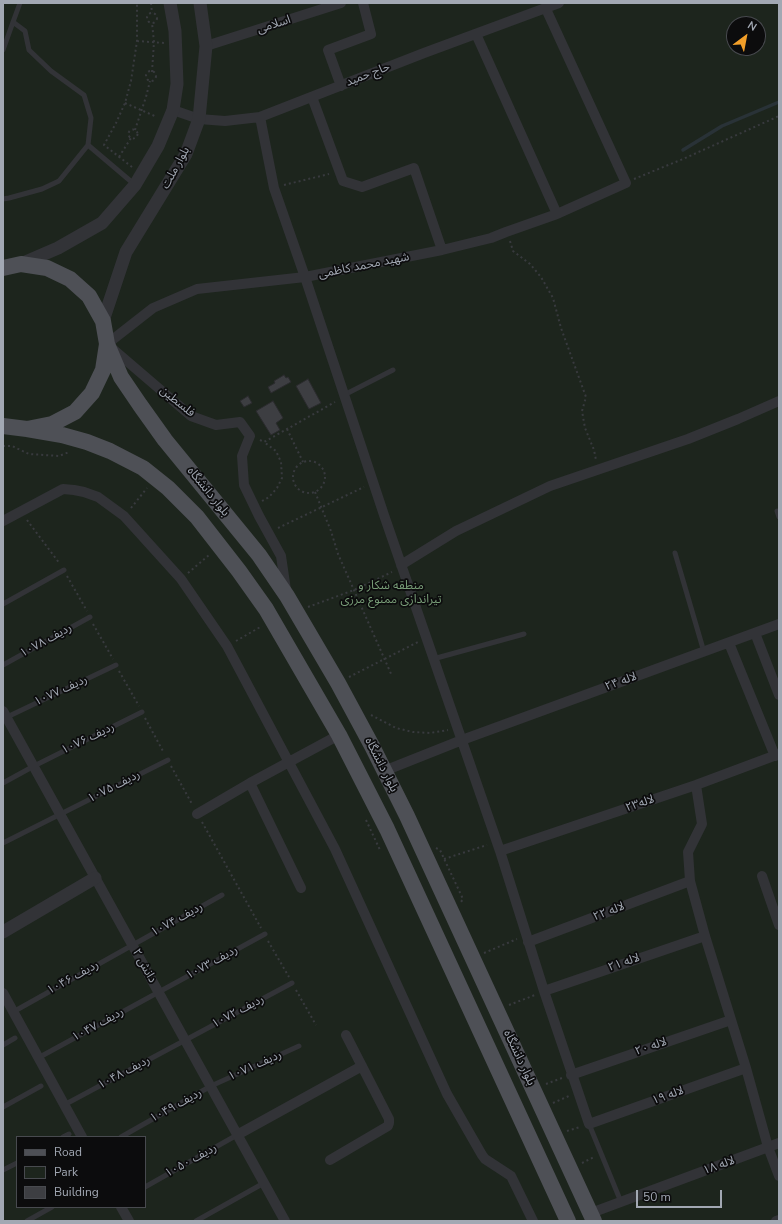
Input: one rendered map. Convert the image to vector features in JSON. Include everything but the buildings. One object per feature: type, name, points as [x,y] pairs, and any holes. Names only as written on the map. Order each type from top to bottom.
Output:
[{"type":"main road","points":[[3,268],[21,264],[47,268],[70,279],[89,296],[103,321],[107,344],[103,370],[92,393],[75,412],[52,424],[27,429]]},
{"type":"main road","name":"بلوار دانشگاه","points":[[107,344],[121,376],[140,405],[166,440],[259,555],[296,611],[338,682],[407,816],[592,1217]]},
{"type":"main road","name":"بلوار دانشگاه","points":[[3,426],[62,435],[87,442],[110,451],[143,468],[168,488],[202,523],[239,571],[273,621],[339,735],[387,829],[568,1221]]},
{"type":"street","points":[[21,264],[58,248],[102,223],[135,185],[158,146],[173,110],[177,84],[175,31],[170,3]]},
{"type":"street","name":"بلوار ملت","points":[[103,321],[126,252],[186,154],[198,119],[206,46],[200,3]]},
{"type":"street","name":"اسلامی","points":[[206,46],[341,3]]},
{"type":"street","points":[[341,86],[328,50],[371,34],[363,3]]},
{"type":"street","name":"حاج حمید","points":[[173,110],[198,119],[225,121],[260,117],[559,3]]},
{"type":"street","points":[[546,9],[626,183]]},
{"type":"street","points":[[476,34],[557,214]]},
{"type":"street","points":[[312,97],[343,181],[362,187],[414,168],[442,250]]},
{"type":"street","points":[[260,117],[274,188],[401,565],[497,841],[571,1075],[589,1124]]},
{"type":"street","name":"شهید محمد کاظمی","points":[[107,344],[153,308],[197,289],[305,277],[442,250],[491,238],[557,214],[626,183]]},
{"type":"street","name":"فلسطین","points":[[107,344],[190,416],[216,426],[240,422],[250,436]]},
{"type":"street","points":[[401,565],[456,531],[550,486],[688,439],[779,401]]},
{"type":"street","points":[[250,436],[242,456],[244,486],[281,556],[286,596]]},
{"type":"street","points":[[3,521],[63,489],[74,490],[98,497],[124,516],[181,579],[227,646],[335,849],[447,1094],[485,1159],[511,1176],[533,1221]]},
{"type":"street","name":"لاله ۲۴","points":[[384,771],[462,740],[779,624]]},
{"type":"street","points":[[755,633],[779,695]]},
{"type":"street","points":[[729,642],[777,755]]},
{"type":"street","name":"دانش ۲","points":[[4,716],[34,766],[285,1221]]},
{"type":"street","points":[[197,814],[250,782],[339,735]]},
{"type":"street","name":"لاله۲۳","points":[[500,851],[696,785],[777,755]]},
{"type":"street","points":[[250,782],[301,888]]},
{"type":"street","points":[[696,785],[702,824],[688,852],[690,881],[768,1147],[779,1176]]},
{"type":"street","points":[[762,876],[779,925]]},
{"type":"street","points":[[3,932],[96,878]]},
{"type":"street","name":"لاله ۲۲","points":[[527,939],[690,881]]},
{"type":"street","name":"لاله ۲۱","points":[[544,991],[705,936]]},
{"type":"street","points":[[3,992],[81,1136]]},
{"type":"street","name":"لاله ۲۰","points":[[571,1075],[731,1020]]},
{"type":"street","points":[[330,1160],[388,1126],[389,1123],[389,1119],[346,1035]]},
{"type":"street","points":[[238,1135],[362,1066]]},
{"type":"street","name":"لاله ۱۹","points":[[589,1124],[746,1068]]},
{"type":"street","name":"لاله ۱۸","points":[[592,1217],[622,1202],[779,1143]]},
{"type":"street","points":[[122,1208],[129,1221]]},
{"type":"lane","points":[[3,50],[20,3]]},
{"type":"lane","points":[[3,198],[9,198],[42,189],[59,181],[88,145],[91,118],[84,95],[51,71],[29,50],[25,31],[13,22]]},
{"type":"lane","points":[[88,145],[135,185]]},
{"type":"lane","points":[[344,395],[393,370]]},
{"type":"lane","points":[[777,511],[779,517]]},
{"type":"lane","points":[[675,553],[704,652]]},
{"type":"lane","points":[[3,604],[64,570]]},
{"type":"lane","name":"ردیف ۱۰۷۸","points":[[3,665],[90,617]]},
{"type":"lane","points":[[434,659],[524,634]]},
{"type":"lane","name":"ردیف ۱۰۷۷","points":[[4,716],[116,665]]},
{"type":"lane","name":"ردیف ۱۰۷۶","points":[[3,783],[142,712]]},
{"type":"lane","name":"ردیف ۱۰۷۵","points":[[3,843],[168,760]]},
{"type":"lane","name":"ردیف ۱۰۷۴","points":[[132,945],[222,895]]},
{"type":"lane","name":"ردیف ۱۰۷۳","points":[[159,992],[265,934]]},
{"type":"lane","name":"ردیف ۱۰۴۶","points":[[13,1012],[132,945]]},
{"type":"lane","name":"ردیف ۱۰۷۲","points":[[185,1040],[292,983]]},
{"type":"lane","name":"ردیف ۱۰۴۷","points":[[38,1058],[159,992]]},
{"type":"lane","points":[[3,1045],[15,1038]]},
{"type":"lane","name":"ردیف ۱۰۴۸","points":[[64,1105],[185,1040]]},
{"type":"lane","name":"ردیف ۱۰۷۱","points":[[211,1086],[299,1046]]},
{"type":"lane","points":[[3,1107],[41,1086]]},
{"type":"lane","name":"ردیف ۱۰۴۹","points":[[123,1136],[211,1086]]},
{"type":"lane","points":[[589,1124],[622,1202]]},
{"type":"lane","points":[[65,1136],[69,1134]]},
{"type":"lane","name":"ردیف ۱۰۵۰","points":[[146,1186],[238,1135]]},
{"type":"lane","points":[[3,1170],[16,1164]]},
{"type":"lane","points":[[196,1221],[264,1183]]},
{"type":"lane","points":[[27,1221],[50,1208]]},
{"type":"path","points":[[134,168],[104,144],[125,103],[135,63],[137,41],[137,3]]},
{"type":"path","points":[[151,3],[152,13],[157,18],[155,22],[152,23]]},
{"type":"path","points":[[119,157],[131,138],[136,138],[138,134],[135,130],[150,81],[153,81],[156,77],[156,75],[152,72],[154,42],[152,23],[150,23],[147,19],[152,13]]},
{"type":"path","points":[[137,41],[176,43]]},
{"type":"path","points":[[150,81],[146,78],[146,75],[152,72]]},
{"type":"path","points":[[125,103],[160,118]]},
{"type":"path","points":[[626,183],[779,116]]},
{"type":"path","points":[[131,138],[128,132],[132,129],[135,130]]},
{"type":"path","points":[[274,188],[339,171]]},
{"type":"path","points":[[506,232],[513,251],[530,264],[541,277],[553,298],[586,397],[582,411],[585,428],[594,450],[598,469]]},
{"type":"path","points":[[264,442],[334,403],[344,395]]},
{"type":"path","points":[[287,429],[303,462]]},
{"type":"path","points":[[250,436],[264,442],[276,451],[280,462],[282,478],[277,488],[269,497],[254,506]]},
{"type":"path","points":[[3,446],[12,446],[29,454],[59,456],[68,452],[75,452]]},
{"type":"path","points":[[309,461],[317,463],[323,468],[325,477],[324,485],[318,491],[310,493],[301,491],[295,485],[293,477],[295,469],[303,462],[309,461]]},
{"type":"path","points":[[268,533],[373,483]]},
{"type":"path","points":[[124,516],[149,486]]},
{"type":"path","points":[[315,492],[331,531],[338,554],[392,676]]},
{"type":"path","points":[[181,579],[212,553]]},
{"type":"path","points":[[296,611],[354,590],[391,573],[401,565]]},
{"type":"path","points":[[227,646],[273,621]]},
{"type":"path","points":[[338,682],[426,638]]},
{"type":"path","points":[[369,714],[396,728],[413,732],[430,733],[457,726]]},
{"type":"path","points":[[197,814],[316,1025]]},
{"type":"path","points":[[365,818],[382,854]]},
{"type":"path","points":[[444,859],[497,841]]},
{"type":"path","points":[[483,953],[527,939]]},
{"type":"path","points":[[495,1006],[508,1006],[544,991]]},
{"type":"path","points":[[533,1089],[571,1075]]},
{"type":"path","points":[[553,1103],[578,1092]]},
{"type":"path","points":[[554,1135],[589,1124]]},
{"type":"path","points":[[570,1168],[601,1154]]},
{"type":"green space","name":"منطقه شکار و تیراندازی ممنوع مرزی","points":[[3,3],[779,3],[779,1221],[3,1221]]},
{"type":"waterway","points":[[683,150],[722,126],[779,102]]}]
